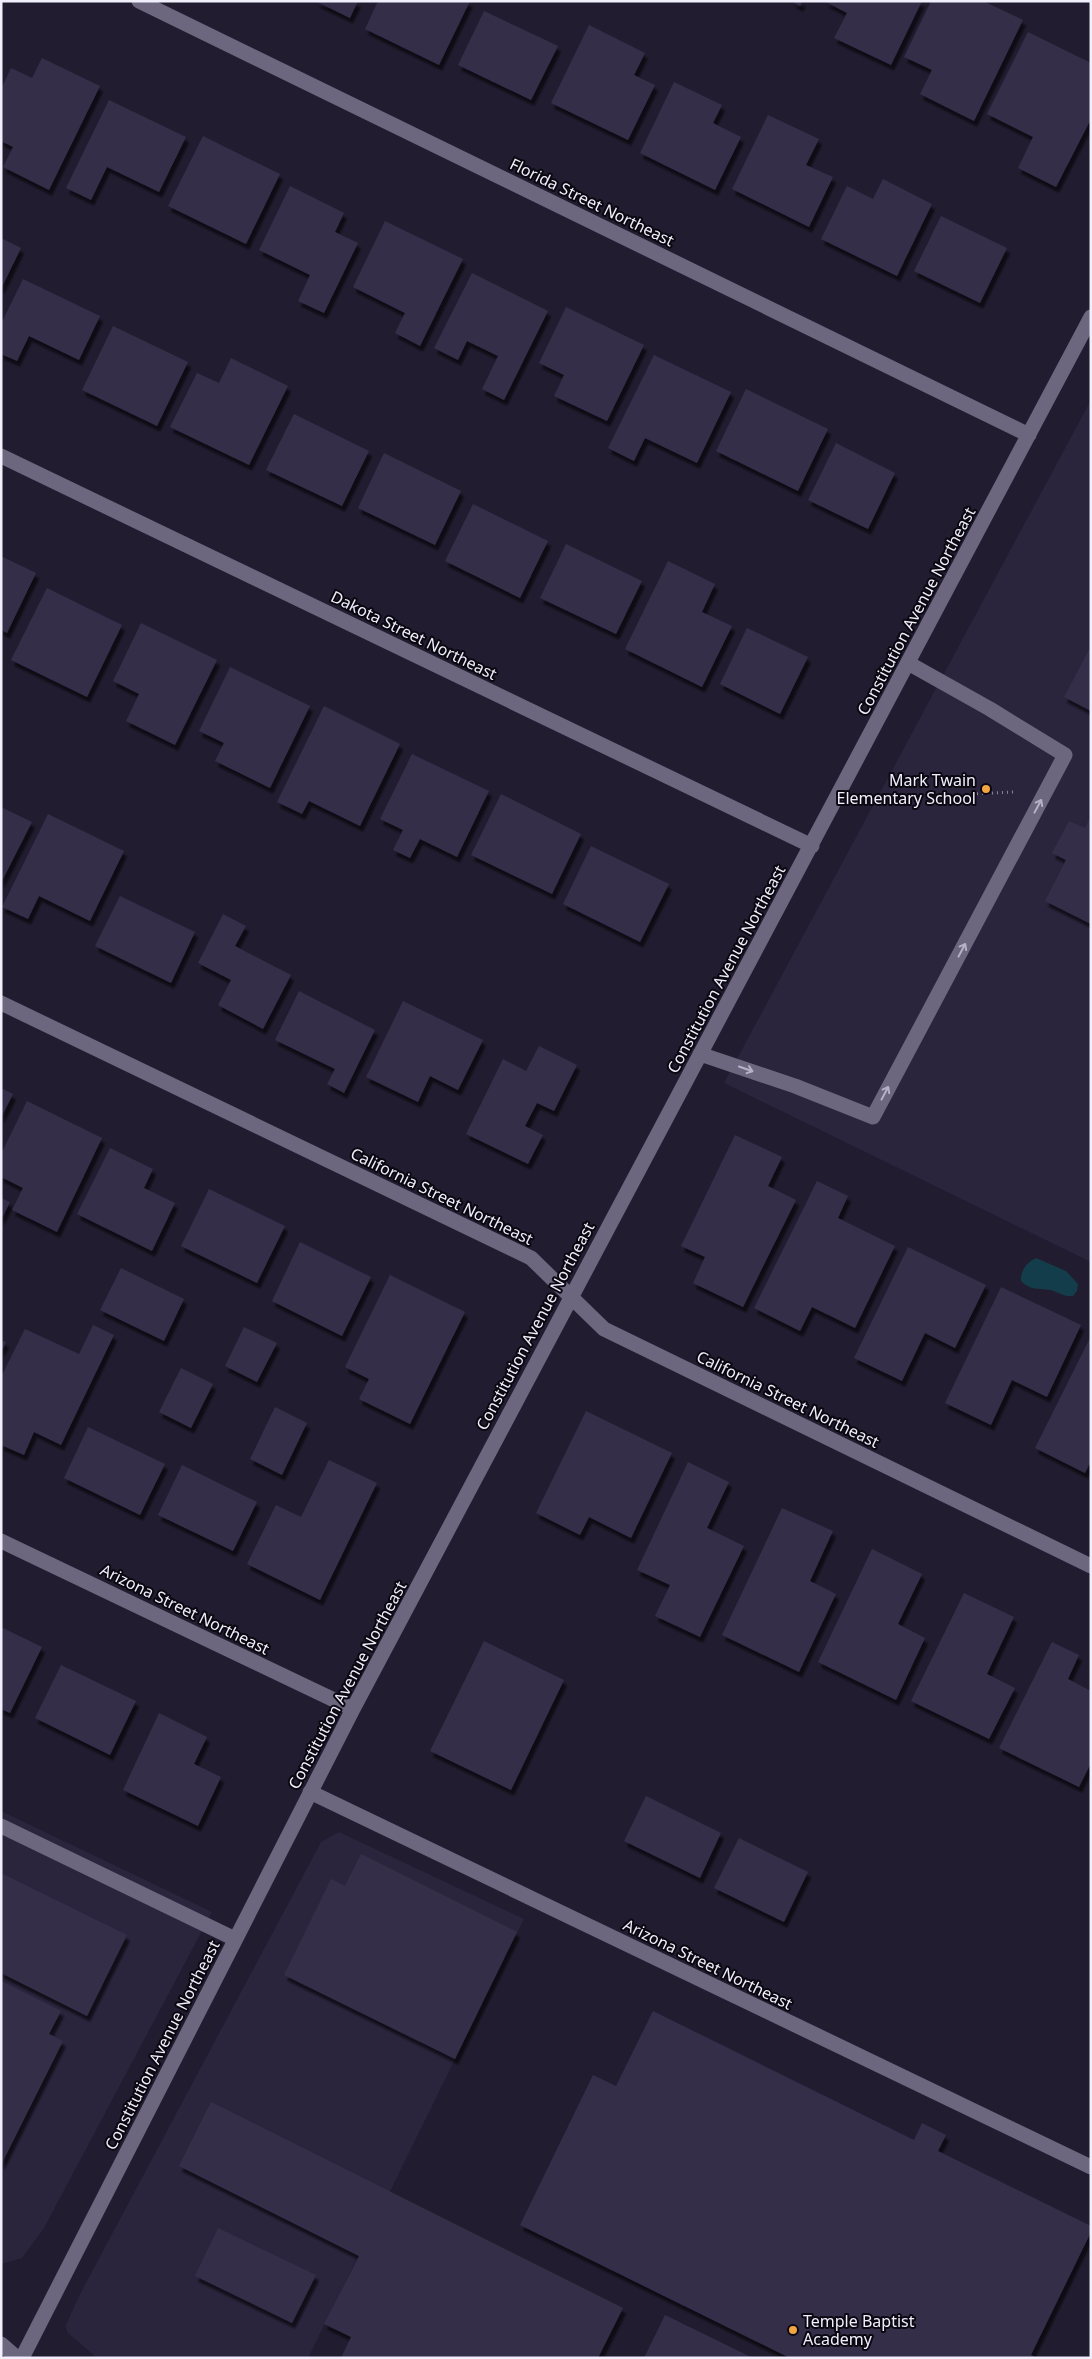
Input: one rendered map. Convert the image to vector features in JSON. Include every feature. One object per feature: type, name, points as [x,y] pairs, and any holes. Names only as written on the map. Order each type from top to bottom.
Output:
[{"type":"street","name":"Florida Street Northeast","points":[[139,1],[1029,435]]},
{"type":"street","name":"Constitution Avenue Northeast","points":[[22,2358],[353,1709],[1091,317]]},
{"type":"street","name":"Dakota Street Northeast","points":[[1,456],[812,846]]},
{"type":"street","points":[[700,1054],[795,1086],[872,1117],[882,1100],[1065,755],[990,709],[908,663]]},
{"type":"street","name":"California Street Northeast","points":[[1,1002],[531,1258],[604,1329],[1091,1566]]},
{"type":"street","name":"Arizona Street Northeast","points":[[1,1541],[353,1709]]},
{"type":"street","name":"Arizona Street Northeast","points":[[310,1792],[1091,2167]]},
{"type":"street","points":[[1,1826],[235,1939]]},
{"type":"street","points":[[1,2344],[17,2358]]},
{"type":"path","points":[[972,794],[1012,794]]},
{"type":"shaded area","name":"Mark Twain Elementary School","points":[[1091,400],[1091,1262],[724,1083]]},
{"type":"shaded area","points":[[1,1811],[212,1912],[44,2228],[22,2258],[1,2264]]},
{"type":"shaded area","points":[[339,1832],[524,1919],[308,2358],[97,2358],[67,2332],[66,2325],[79,2296],[321,1842]]},
{"type":"water","points":[[1036,1258],[1066,1271],[1078,1284],[1077,1291],[1073,1296],[1050,1290],[1031,1288],[1021,1281],[1025,1267]]},
{"type":"building","points":[[315,1],[358,1],[350,18]]},
{"type":"building","points":[[378,1],[470,1],[439,65],[365,29]]},
{"type":"building","points":[[791,1],[803,1],[800,6]]},
{"type":"building","points":[[824,1],[922,1],[891,65],[834,38],[847,13]]},
{"type":"building","points":[[931,1],[983,1],[1023,20],[974,121],[920,94],[932,70],[904,57]]},
{"type":"building","points":[[484,11],[558,46],[531,100],[458,65]]},
{"type":"building","points":[[589,25],[645,53],[634,75],[655,85],[628,140],[551,103]]},
{"type":"building","points":[[1028,32],[1091,63],[1091,119],[1056,187],[1018,168],[1033,137],[987,114]]},
{"type":"building","points":[[42,58],[100,86],[49,190],[3,167],[13,147],[1,141],[1,89],[11,68],[32,78]]},
{"type":"building","points":[[674,82],[722,105],[713,123],[741,137],[715,190],[640,153]]},
{"type":"building","points":[[109,100],[186,137],[159,192],[107,167],[91,200],[66,188]]},
{"type":"building","points":[[768,115],[819,139],[806,165],[833,177],[809,227],[732,189]]},
{"type":"building","points":[[203,136],[280,174],[246,244],[168,206]]},
{"type":"building","points":[[883,179],[932,204],[897,276],[821,239],[847,186],[873,199]]},
{"type":"building","points":[[290,186],[344,213],[335,232],[358,243],[324,313],[298,301],[310,275],[259,250]]},
{"type":"building","points":[[941,216],[1007,248],[980,303],[914,271]]},
{"type":"building","points":[[385,221],[463,259],[420,346],[395,333],[405,313],[353,287]]},
{"type":"building","points":[[1,238],[21,248],[1,289]]},
{"type":"building","points":[[472,273],[548,311],[504,400],[482,389],[498,356],[467,341],[458,360],[434,348]]},
{"type":"building","points":[[23,279],[100,316],[79,360],[29,336],[17,361],[1,354],[1,324]]},
{"type":"building","points":[[566,307],[644,345],[607,421],[554,396],[564,375],[539,363]]},
{"type":"building","points":[[113,326],[188,362],[157,426],[82,390]]},
{"type":"building","points":[[654,355],[731,392],[697,463],[645,438],[634,461],[608,448]]},
{"type":"building","points":[[231,358],[288,386],[249,465],[170,427],[197,373],[219,383]]},
{"type":"building","points":[[746,389],[828,429],[798,491],[716,451]]},
{"type":"building","points":[[294,414],[369,451],[342,506],[266,470]]},
{"type":"building","points":[[836,443],[895,473],[868,529],[808,500]]},
{"type":"building","points":[[384,453],[461,491],[435,545],[358,508]]},
{"type":"building","points":[[473,504],[548,541],[520,598],[445,561]]},
{"type":"building","points":[[566,544],[642,581],[616,634],[540,598]]},
{"type":"building","points":[[1,556],[36,573],[7,633],[1,630]]},
{"type":"building","points":[[668,561],[715,584],[702,612],[732,626],[702,687],[625,649]]},
{"type":"building","points":[[47,588],[122,625],[87,697],[11,660]]},
{"type":"building","points":[[141,623],[217,660],[175,745],[126,721],[139,694],[113,681]]},
{"type":"building","points":[[747,628],[808,657],[780,714],[720,684]]},
{"type":"building","points":[[1091,646],[1091,711],[1064,697]]},
{"type":"building","points":[[230,667],[310,706],[270,788],[215,761],[224,743],[199,731]]},
{"type":"building","points":[[324,706],[400,744],[360,826],[309,801],[302,814],[277,802]]},
{"type":"building","points":[[412,754],[489,791],[457,857],[420,839],[410,858],[393,850],[403,830],[380,819]]},
{"type":"building","points":[[501,794],[581,834],[552,894],[471,855]]},
{"type":"building","points":[[1,807],[32,822],[1,883]]},
{"type":"building","points":[[48,814],[124,851],[90,921],[39,896],[28,919],[2,907]]},
{"type":"building","points":[[1091,816],[1091,924],[1045,901],[1066,860],[1052,853],[1069,821],[1085,828]]},
{"type":"building","points":[[591,846],[669,884],[640,942],[563,904]]},
{"type":"building","points":[[120,896],[195,932],[171,983],[95,946]]},
{"type":"building","points":[[223,914],[246,926],[235,946],[291,975],[263,1029],[218,1005],[231,980],[198,963]]},
{"type":"building","points":[[299,991],[375,1030],[344,1093],[327,1084],[335,1069],[275,1040]]},
{"type":"building","points":[[403,1001],[483,1040],[458,1090],[430,1076],[418,1102],[366,1077]]},
{"type":"building","points":[[539,1046],[577,1065],[554,1111],[537,1103],[525,1126],[543,1135],[528,1164],[466,1134],[503,1059],[526,1071]]},
{"type":"building","points":[[1,1088],[13,1094],[1,1118]]},
{"type":"building","points":[[27,1101],[102,1138],[57,1232],[12,1210],[23,1188],[1,1177],[1,1154]]},
{"type":"building","points":[[735,1135],[782,1157],[768,1186],[796,1200],[743,1307],[693,1283],[705,1257],[681,1246]]},
{"type":"building","points":[[110,1148],[153,1169],[144,1188],[175,1203],[152,1251],[77,1214]]},
{"type":"building","points":[[817,1181],[848,1196],[838,1218],[895,1246],[855,1328],[812,1307],[800,1331],[754,1308]]},
{"type":"building","points":[[209,1189],[285,1226],[257,1283],[181,1246]]},
{"type":"building","points":[[1,1198],[10,1202],[1,1220]]},
{"type":"building","points":[[300,1242],[371,1277],[342,1336],[272,1301]]},
{"type":"building","points":[[908,1247],[986,1285],[955,1348],[925,1333],[902,1381],[854,1358]]},
{"type":"building","points":[[121,1268],[184,1299],[164,1341],[100,1310]]},
{"type":"building","points":[[390,1275],[465,1312],[410,1424],[359,1399],[369,1379],[345,1367]]},
{"type":"building","points":[[1001,1287],[1081,1325],[1047,1397],[1012,1380],[991,1425],[945,1403]]},
{"type":"building","points":[[93,1325],[114,1335],[61,1445],[34,1432],[24,1455],[1,1445],[1,1377],[25,1329],[79,1354]]},
{"type":"building","points":[[244,1327],[277,1343],[257,1382],[225,1366]]},
{"type":"building","points":[[1091,1336],[1091,1461],[1085,1473],[1035,1448]]},
{"type":"building","points":[[1,1340],[6,1342],[1,1352]]},
{"type":"building","points":[[181,1368],[213,1384],[191,1428],[159,1412]]},
{"type":"building","points":[[275,1407],[307,1423],[282,1475],[250,1459]]},
{"type":"building","points":[[586,1411],[672,1453],[631,1538],[589,1517],[580,1535],[536,1513]]},
{"type":"building","points":[[88,1427],[165,1464],[140,1515],[64,1478]]},
{"type":"building","points":[[329,1460],[377,1483],[320,1600],[247,1564],[276,1505],[301,1517]]},
{"type":"building","points":[[688,1462],[729,1482],[707,1528],[744,1546],[700,1637],[655,1616],[670,1585],[637,1570]]},
{"type":"building","points":[[182,1465],[257,1502],[233,1551],[158,1515]]},
{"type":"building","points":[[782,1508],[833,1531],[810,1581],[836,1594],[799,1672],[722,1635]]},
{"type":"building","points":[[872,1549],[922,1574],[898,1624],[925,1638],[896,1700],[818,1662]]},
{"type":"building","points":[[964,1593],[1014,1617],[987,1674],[1015,1688],[989,1739],[911,1701]]},
{"type":"building","points":[[1,1627],[42,1647],[10,1713],[1,1709]]},
{"type":"building","points":[[484,1641],[564,1680],[511,1790],[430,1751]]},
{"type":"building","points":[[1052,1642],[1079,1655],[1068,1679],[1091,1691],[1091,1763],[1079,1787],[999,1748]]},
{"type":"building","points":[[61,1665],[136,1701],[110,1755],[35,1718]]},
{"type":"building","points":[[159,1713],[207,1737],[194,1764],[221,1777],[198,1826],[123,1790]]},
{"type":"building","points":[[646,1796],[721,1833],[700,1878],[624,1841]]},
{"type":"building","points":[[739,1838],[808,1872],[784,1922],[714,1888]]},
{"type":"building","points":[[361,1854],[517,1932],[455,2059],[284,1975],[331,1879],[345,1886]]},
{"type":"building","points":[[1,1873],[127,1935],[87,2016],[1,1973]]},
{"type":"building","points":[[1,1981],[61,2011],[49,2034],[63,2041],[1,2165]]},
{"type":"building","points":[[653,2011],[914,2140],[922,2123],[946,2135],[938,2151],[1091,2226],[1091,2232],[1031,2355],[1037,2358],[790,2358],[520,2225],[593,2075],[616,2086]]},
{"type":"building","points":[[211,2102],[623,2308],[598,2358],[341,2358],[351,2337],[324,2324],[359,2256],[179,2166]]},
{"type":"building","points":[[218,2228],[316,2275],[292,2323],[195,2276]]},
{"type":"building","points":[[665,2315],[753,2358],[644,2358]]},
{"type":"place","name":"Mark Twain Elementary School","points":[[986,789]]},
{"type":"place","name":"Temple Baptist Academy","points":[[793,2330]]}]
